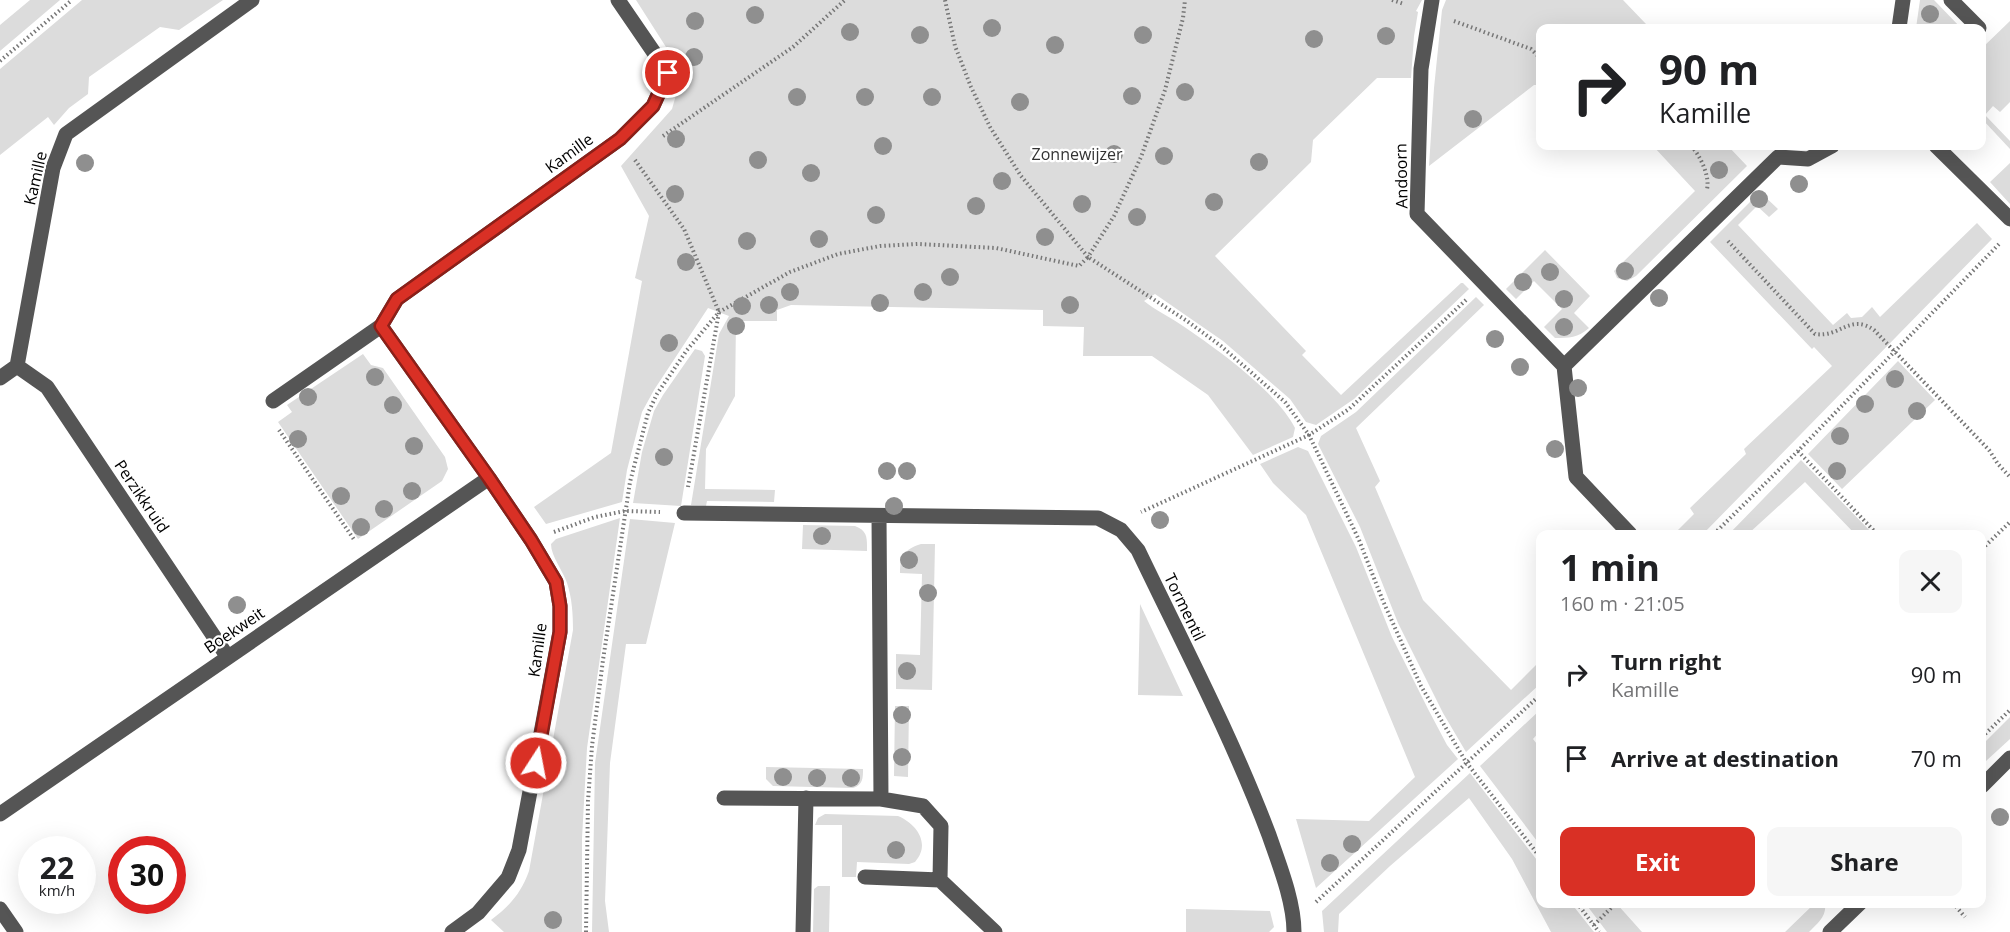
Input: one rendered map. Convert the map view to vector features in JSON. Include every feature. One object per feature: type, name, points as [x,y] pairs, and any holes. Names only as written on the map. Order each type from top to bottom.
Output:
[{"type":"street","name":"Kamille","points":[[17,366],[53,168],[66,134],[252,0]]},
{"type":"street","name":"Kamille","points":[[273,401],[381,326],[397,299],[620,139],[653,106],[668,73],[618,0]]},
{"type":"street","points":[[1900,24],[1903,0]]},
{"type":"street","points":[[1951,0],[1974,24]]},
{"type":"street","name":"Andoorn","points":[[1430,6],[1421,69],[1417,214],[1564,366]]},
{"type":"street","points":[[1626,530],[1576,477],[1564,366],[1778,156],[1808,159],[1825,150]]},
{"type":"street","points":[[1940,150],[2010,219]]},
{"type":"street","name":"Kamille","points":[[381,326],[531,540],[556,582],[560,606],[560,632],[519,850],[508,878],[478,914],[452,932]]},
{"type":"street","points":[[0,378],[17,366]]},
{"type":"street","name":"Perzikkruid","points":[[17,366],[47,387],[227,656]]},
{"type":"street","name":"Boekweit","points":[[0,814],[489,478]]},
{"type":"street","name":"Tormentil","points":[[684,513],[1098,518],[1121,530],[1138,550],[1226,733],[1276,854],[1294,927]]},
{"type":"street","points":[[879,516],[881,799]]},
{"type":"street","points":[[1986,782],[2010,758]]},
{"type":"street","points":[[724,798],[881,799],[923,806],[940,826],[940,880]]},
{"type":"street","points":[[803,932],[806,798]]},
{"type":"street","points":[[865,877],[940,880],[995,932]]},
{"type":"street","points":[[1830,932],[1855,908]]},
{"type":"street","points":[[0,909],[16,932]]},
{"type":"path","points":[[0,61],[72,0]]},
{"type":"path","points":[[661,137],[793,47],[845,0]]},
{"type":"path","points":[[945,0],[955,46],[990,127],[1021,176],[1088,257],[1187,321],[1221,346],[1285,402],[1309,435],[1359,540],[1421,686],[1466,762],[1536,852]]},
{"type":"path","points":[[586,932],[588,801],[592,746],[603,660],[630,482],[648,413],[657,394],[687,350],[719,312],[790,272],[838,254],[880,246],[918,244],[996,248],[1079,266],[1088,257],[1114,216],[1155,122],[1183,18],[1185,0]]},
{"type":"path","points":[[1392,0],[1430,6],[1531,49],[1536,54]]},
{"type":"path","points":[[531,540],[595,517],[625,511],[684,513],[719,312],[684,229],[620,139]]},
{"type":"path","points":[[1693,150],[1703,167],[1708,185],[1705,198],[1698,208],[1815,334],[1826,336],[1844,326],[1855,323],[1866,324],[1989,450],[2010,477]]},
{"type":"path","points":[[1718,530],[2002,241]]},
{"type":"path","points":[[1121,530],[1143,510],[1309,435],[1349,409],[1484,284]]},
{"type":"path","points":[[279,430],[368,560]]},
{"type":"path","points":[[1798,451],[1873,530]]},
{"type":"path","points":[[1986,545],[2010,522]]},
{"type":"path","points":[[1294,927],[1466,762],[1536,699]]},
{"type":"path","points":[[1986,733],[2010,710]]},
{"type":"path","points":[[1580,908],[1599,932]]},
{"type":"path","points":[[1594,925],[1611,908]]},
{"type":"path","points":[[1957,908],[1965,917]]},
{"type":"green space","points":[[30,0],[60,0],[0,51],[0,25]]},
{"type":"green space","points":[[82,0],[223,0],[179,30],[160,27],[89,77],[88,94],[69,108],[54,125],[48,117],[0,155],[0,69]]},
{"type":"green space","name":"Zonnewijzer","points":[[636,0],[1422,0],[1416,11],[1418,12],[1411,78],[1377,78],[1313,140],[1311,162],[1215,256],[1306,351],[1302,355],[1341,395],[1461,283],[1469,289],[1354,399],[1316,425],[1306,422],[1290,399],[1223,341],[1155,294],[1144,301],[1229,359],[1261,386],[1286,414],[1295,428],[1293,437],[1253,455],[1208,395],[1152,356],[1083,356],[1084,327],[1043,326],[1043,310],[791,305],[777,310],[777,321],[736,321],[735,396],[706,449],[705,489],[775,490],[774,502],[707,501],[706,506],[691,505],[719,334],[729,316],[708,308],[642,412],[627,470],[622,502],[546,524],[534,507],[611,453],[642,281],[635,278],[649,216],[621,166],[672,109],[676,95],[676,70],[673,58]]},
{"type":"green space","points":[[1446,0],[1623,0],[1646,24],[1536,24],[1536,85],[1429,166],[1442,10]]},
{"type":"green space","points":[[1920,0],[1934,0],[1957,24],[1917,24]]},
{"type":"green space","points":[[2010,21],[2010,102],[2000,112],[1993,106],[1986,114],[1986,44]]},
{"type":"green space","points":[[1986,116],[2010,141],[2010,149],[1986,123]]},
{"type":"green space","points":[[1657,150],[1732,150],[1747,166],[1636,276],[1627,281],[1617,278],[1614,271],[1695,191]]},
{"type":"green space","points":[[2010,163],[2010,204],[1990,182]]},
{"type":"green space","points":[[1760,192],[1778,209],[1769,217],[1757,206],[1738,225],[1833,325],[1847,313],[1851,318],[1862,317],[1872,307],[1880,317],[1977,223],[1992,239],[1707,530],[1678,530],[1694,514],[1690,508],[1746,454],[1744,449],[1832,366],[1814,347],[1812,349],[1710,242]]},
{"type":"green space","points":[[1545,250],[1590,296],[1574,313],[1589,328],[1577,336],[1555,338],[1544,327],[1562,309],[1534,281],[1516,299],[1506,289]]},
{"type":"green space","points":[[1476,297],[1484,305],[1356,428],[1380,481],[1375,487],[1423,600],[1511,690],[1536,665],[1536,688],[1466,752],[1443,713],[1398,623],[1360,527],[1318,444],[1321,436],[1356,412]]},
{"type":"green space","points":[[695,349],[702,351],[705,356],[681,506],[633,503],[642,452],[654,411]]},
{"type":"green space","points":[[363,354],[371,365],[383,368],[445,457],[448,469],[442,481],[358,539],[278,422],[292,412],[287,405]]},
{"type":"green space","points":[[1898,361],[1935,400],[1842,489],[1808,454]]},
{"type":"green space","points":[[1298,447],[1308,451],[1356,547],[1392,637],[1447,745],[1458,759],[1316,888],[1296,819],[1369,821],[1415,777],[1306,515],[1273,483],[1260,464]]},
{"type":"green space","points":[[1801,460],[1869,530],[1851,530],[1805,482],[1752,530],[1733,530]]},
{"type":"green space","points":[[620,518],[587,748],[582,838],[582,932],[504,932],[491,920],[514,899],[529,871],[573,630],[569,589],[551,544],[556,539]]},
{"type":"green space","points":[[630,519],[675,523],[646,644],[626,644],[610,763],[605,901],[609,932],[592,932],[595,763]]},
{"type":"green space","points":[[803,525],[855,526],[866,536],[867,551],[802,549]]},
{"type":"green space","points":[[921,544],[935,544],[932,690],[896,689],[896,654],[920,655],[922,574],[900,573],[904,554]]},
{"type":"green space","points":[[1140,604],[1183,696],[1138,695]]},
{"type":"green space","points":[[895,706],[909,706],[908,777],[894,776]]},
{"type":"green space","points":[[1536,714],[1536,736],[1533,739],[1536,743],[1536,840],[1480,766]]},
{"type":"green space","points":[[2010,717],[2010,739],[1986,761],[1986,741]]},
{"type":"green space","points":[[766,767],[863,769],[863,775],[861,783],[853,788],[773,786],[766,779]]},
{"type":"green space","points":[[1470,773],[1536,859],[1536,904],[1512,859],[1469,798],[1390,866],[1339,914],[1338,932],[1324,932],[1322,911]]},
{"type":"green space","points":[[825,814],[898,816],[911,824],[920,835],[922,848],[920,855],[915,862],[909,864],[857,862],[856,877],[842,877],[842,825],[815,825],[818,818]]},
{"type":"green space","points":[[818,886],[830,886],[829,932],[813,932],[814,889]]},
{"type":"green space","points":[[1538,908],[1575,908],[1594,932],[1551,932]]},
{"type":"green space","points":[[1589,908],[1620,908],[1642,932],[1607,932]]},
{"type":"green space","points":[[1810,908],[1825,908],[1821,919],[1809,932],[1785,932]]},
{"type":"green space","points":[[1186,909],[1270,911],[1274,927],[1269,932],[1186,932]]},
{"type":"route","points":[[536,763],[560,632],[560,606],[556,582],[489,478],[381,326],[397,299],[620,139],[653,106],[668,73]]}]
